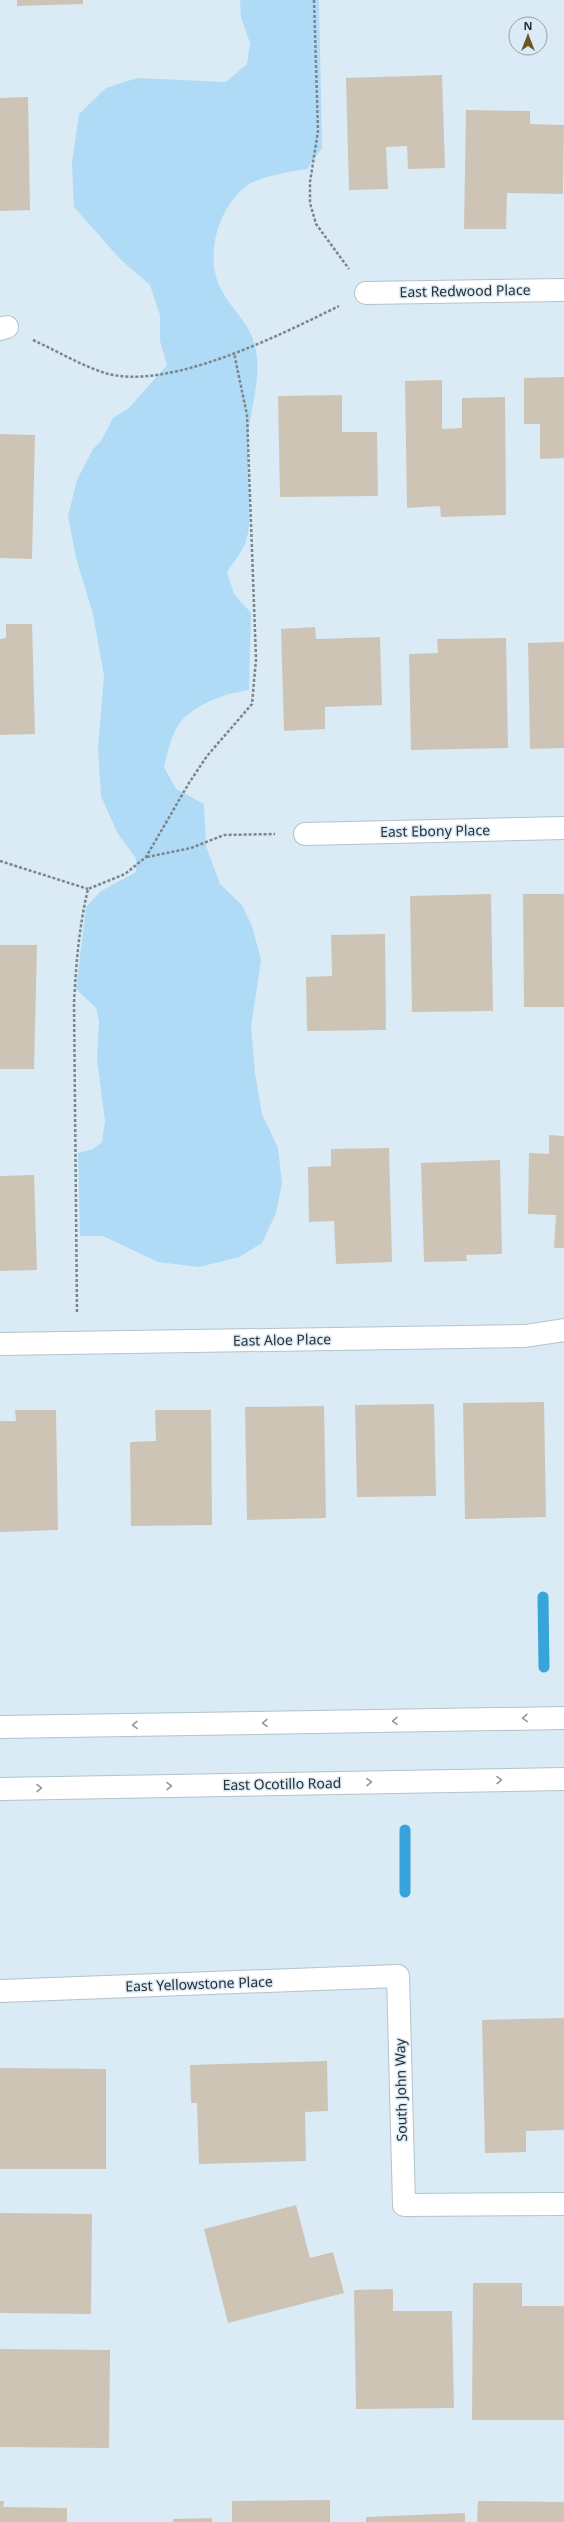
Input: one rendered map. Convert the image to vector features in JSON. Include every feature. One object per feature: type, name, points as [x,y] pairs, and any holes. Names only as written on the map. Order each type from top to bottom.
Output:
[{"type":"street","name":"East Redwood Place","points":[[366,292],[564,290]]},
{"type":"street","name":"East Ebony Place","points":[[305,834],[564,828]]},
{"type":"street","name":"East Aloe Place","points":[[0,1344],[525,1336],[564,1330]]},
{"type":"street","points":[[0,1727],[564,1718]]},
{"type":"street","name":"East Ocotillo Road","points":[[0,1789],[564,1779]]},
{"type":"street","name":"East Yellowstone Place","points":[[0,1991],[398,1976]]},
{"type":"street","name":"South John Way","points":[[398,1976],[404,2204],[564,2204]]},
{"type":"path","points":[[4,328],[106,373],[133,377],[174,372],[206,364],[299,326],[366,292],[316,224],[310,203],[310,182],[318,131],[314,0]]},
{"type":"path","points":[[0,860],[88,889],[125,874],[146,857],[189,783],[207,756],[243,717],[252,704],[256,659],[247,415],[234,353]]},
{"type":"path","points":[[146,857],[191,848],[224,835],[305,834]]},
{"type":"path","points":[[78,1343],[74,1003],[76,953],[88,889]]},
{"type":"shaded area","points":[[240,0],[319,0],[322,148],[307,169],[258,180],[246,186],[236,195],[221,220],[214,248],[216,276],[221,289],[249,330],[253,338],[257,358],[257,382],[248,442],[250,503],[249,527],[244,547],[227,572],[234,594],[251,613],[249,690],[222,696],[213,700],[196,709],[182,720],[173,736],[164,767],[176,789],[204,804],[206,846],[220,884],[242,905],[252,926],[261,960],[251,1027],[255,1073],[262,1114],[278,1148],[282,1183],[276,1213],[262,1243],[239,1257],[199,1267],[158,1262],[103,1236],[80,1236],[78,1153],[93,1149],[102,1142],[105,1121],[97,1059],[99,1021],[96,1008],[76,989],[86,907],[101,891],[136,872],[136,858],[118,834],[101,796],[98,749],[104,676],[93,614],[76,558],[68,516],[77,480],[93,449],[101,441],[113,418],[129,408],[167,365],[160,341],[160,315],[150,285],[121,260],[74,207],[72,162],[79,114],[106,88],[137,78],[226,82],[247,64],[250,43],[241,17]]},
{"type":"building","points":[[17,0],[83,0],[83,4],[17,6]]},
{"type":"building","points":[[442,75],[445,168],[408,169],[407,146],[386,147],[388,189],[349,190],[346,78]]},
{"type":"building","points":[[28,97],[30,210],[0,211],[0,98]]},
{"type":"building","points":[[466,110],[530,111],[530,124],[564,125],[563,194],[507,193],[506,229],[464,229]]},
{"type":"building","points":[[564,377],[564,458],[540,459],[540,424],[524,424],[524,378]]},
{"type":"building","points":[[442,380],[442,429],[462,428],[462,398],[505,397],[506,515],[441,517],[440,506],[407,508],[405,381]]},
{"type":"building","points":[[342,395],[342,432],[377,432],[378,496],[280,497],[278,396]]},
{"type":"building","points":[[0,434],[35,435],[32,559],[0,558]]},
{"type":"building","points":[[6,624],[32,624],[35,734],[0,735],[0,639],[6,638]]},
{"type":"building","points":[[315,627],[316,639],[380,637],[382,705],[325,707],[325,729],[284,731],[281,629]]},
{"type":"building","points":[[506,638],[508,748],[411,750],[409,654],[438,653],[437,639]]},
{"type":"building","points":[[564,642],[564,748],[530,749],[528,643]]},
{"type":"building","points":[[491,894],[493,1011],[412,1012],[410,896]]},
{"type":"building","points":[[523,894],[564,894],[564,1007],[524,1007]]},
{"type":"building","points":[[385,934],[386,1030],[307,1031],[306,977],[332,976],[331,935]]},
{"type":"building","points":[[0,945],[37,945],[34,1069],[0,1069]]},
{"type":"building","points":[[549,1135],[564,1136],[564,1248],[554,1248],[556,1215],[528,1214],[529,1153],[549,1154]]},
{"type":"building","points":[[389,1148],[392,1262],[336,1264],[334,1221],[309,1222],[308,1167],[331,1166],[331,1149]]},
{"type":"building","points":[[500,1160],[502,1254],[466,1255],[467,1261],[424,1262],[421,1163]]},
{"type":"building","points":[[34,1175],[37,1270],[0,1271],[0,1176]]},
{"type":"building","points":[[544,1402],[546,1517],[465,1519],[463,1403]]},
{"type":"building","points":[[434,1404],[436,1496],[357,1497],[355,1405]]},
{"type":"building","points":[[324,1406],[326,1518],[247,1520],[245,1407]]},
{"type":"building","points":[[15,1410],[56,1410],[58,1530],[0,1532],[0,1421],[16,1421]]},
{"type":"building","points":[[155,1410],[211,1410],[212,1525],[131,1526],[130,1442],[156,1441]]},
{"type":"building","points":[[564,2018],[564,2130],[526,2131],[526,2152],[485,2153],[482,2020]]},
{"type":"building","points":[[327,2061],[328,2111],[305,2112],[306,2161],[199,2164],[197,2103],[191,2103],[190,2065]]},
{"type":"building","points":[[0,2068],[106,2069],[106,2169],[0,2169]]},
{"type":"building","points":[[296,2205],[310,2258],[333,2252],[344,2293],[228,2323],[204,2229]]},
{"type":"building","points":[[0,2213],[92,2214],[91,2314],[0,2313]]},
{"type":"building","points":[[473,2283],[522,2283],[522,2306],[564,2306],[564,2420],[472,2420]]},
{"type":"building","points":[[393,2289],[393,2311],[452,2311],[454,2408],[356,2409],[354,2290]]},
{"type":"building","points":[[0,2349],[110,2350],[109,2448],[0,2447]]},
{"type":"building","points":[[330,2500],[330,2522],[232,2522],[232,2501]]},
{"type":"building","points":[[0,2501],[4,2501],[3,2507],[67,2508],[67,2522],[0,2522]]},
{"type":"building","points":[[478,2501],[564,2502],[564,2522],[477,2522]]},
{"type":"building","points":[[465,2513],[465,2522],[366,2522],[366,2517]]},
{"type":"building","points":[[212,2518],[212,2522],[173,2522],[173,2519]]},
{"type":"waterway","points":[[543,1597],[544,1667]]},
{"type":"waterway","points":[[405,1830],[405,1892]]}]
